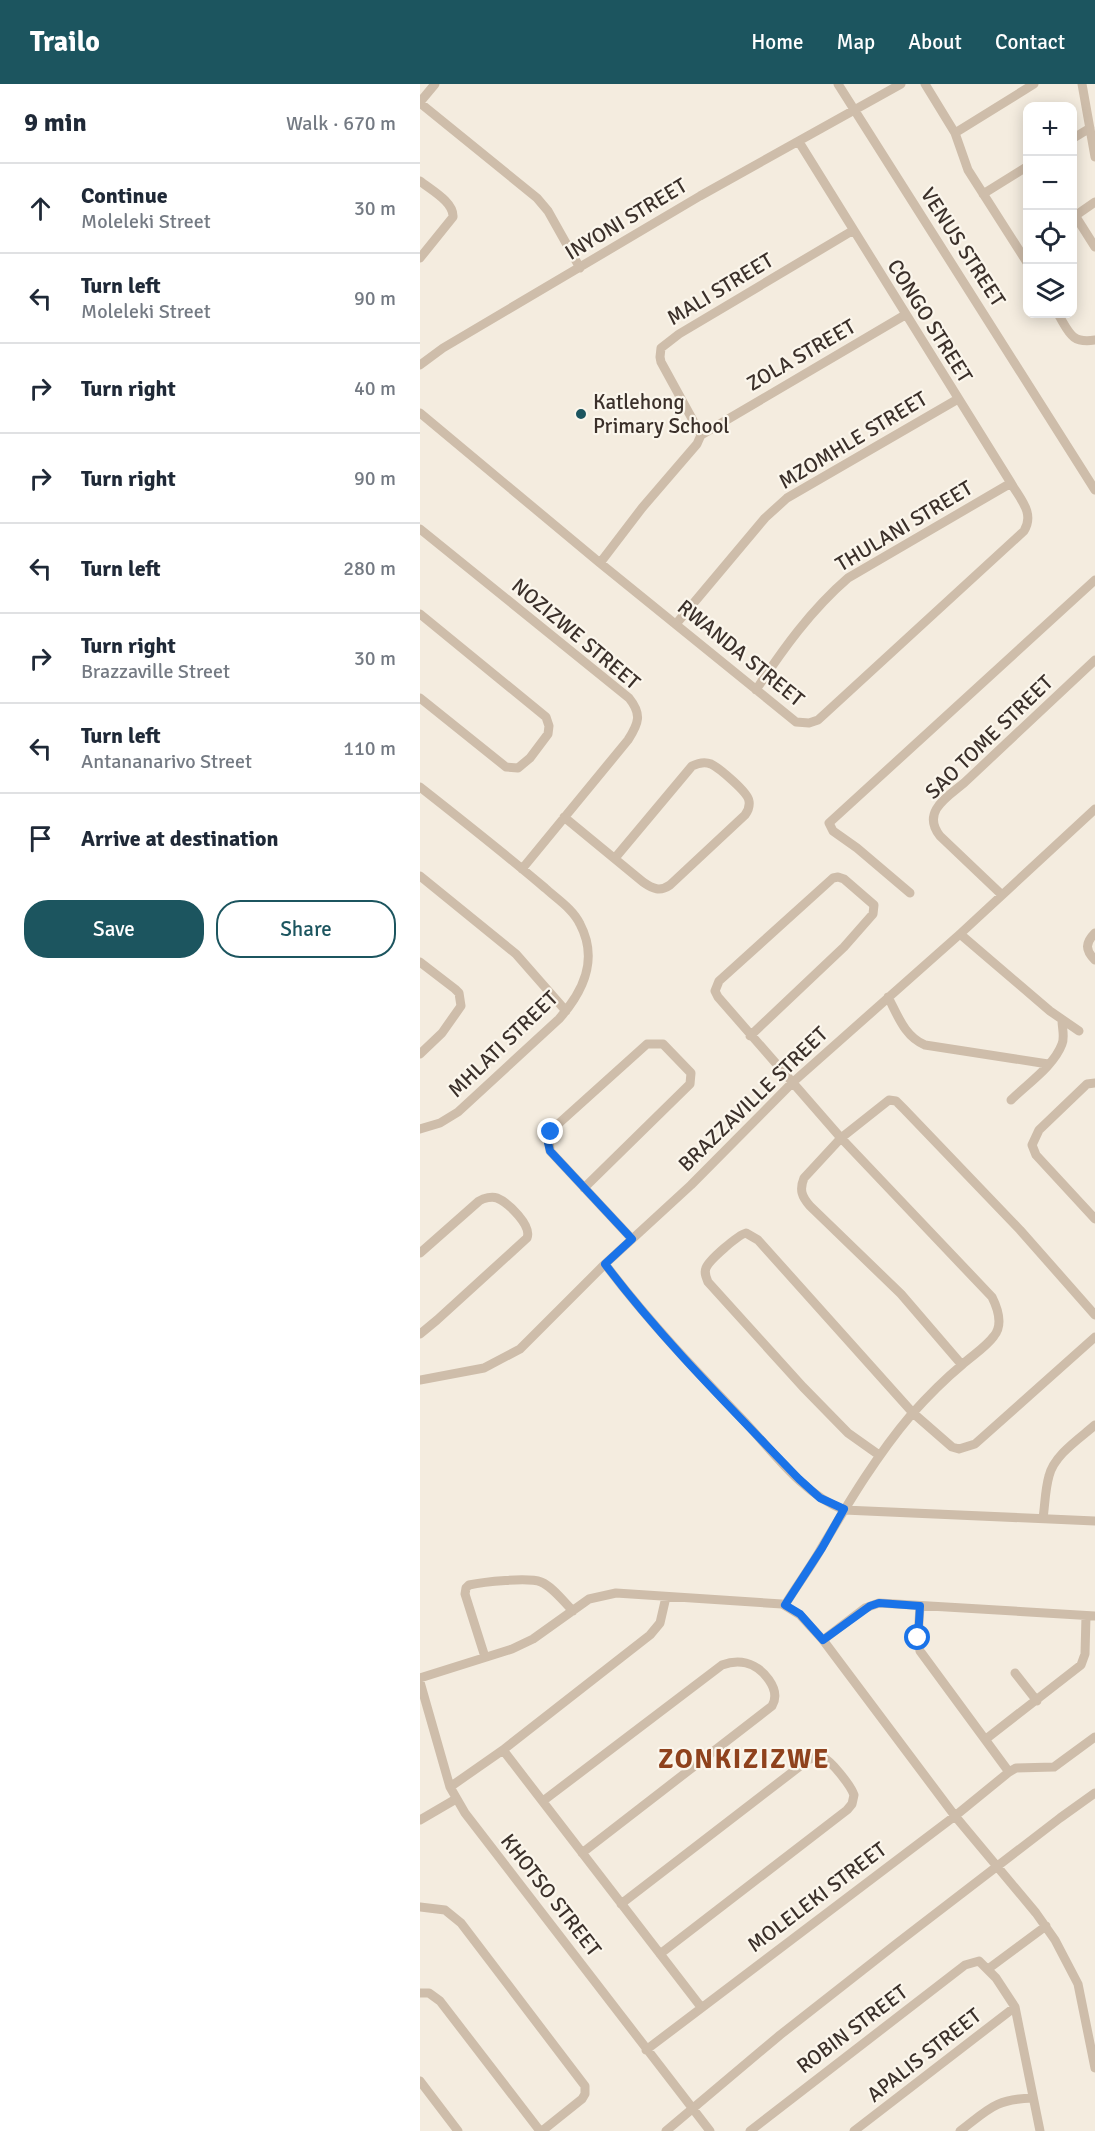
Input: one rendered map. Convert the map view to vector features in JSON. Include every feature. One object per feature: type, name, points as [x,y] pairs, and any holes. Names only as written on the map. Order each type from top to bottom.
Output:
[{"type":"street","points":[[435,84],[420,102],[537,198],[548,212],[580,268]]},
{"type":"street","name":"VENUS STREET","points":[[838,84],[1095,490]]},
{"type":"street","name":"INYONI STREET","points":[[420,365],[443,348],[700,196],[901,84]]},
{"type":"street","points":[[925,84],[955,133],[963,159],[983,194],[1023,248]]},
{"type":"street","points":[[955,133],[1034,84]]},
{"type":"street","points":[[1082,84],[1095,157]]},
{"type":"street","points":[[1077,136],[1090,128]]},
{"type":"street","name":"CONGO STREET","points":[[799,142],[852,231],[1011,483],[1028,512],[1029,519]]},
{"type":"street","points":[[983,194],[1023,169]]},
{"type":"street","points":[[420,181],[450,205],[453,217],[420,258]]},
{"type":"street","points":[[1077,216],[1095,202]]},
{"type":"street","points":[[1077,222],[1095,247]]},
{"type":"street","name":"MALI STREET","points":[[701,435],[661,362],[661,348],[679,334],[852,231]]},
{"type":"street","name":"ZOLA STREET","points":[[600,563],[642,508],[694,447],[701,435],[905,315]]},
{"type":"street","points":[[1061,318],[1074,339],[1084,342],[1095,340]]},
{"type":"street","name":"MZOMHLE STREET","points":[[676,624],[765,518],[788,498],[958,399]]},
{"type":"street","name":"RWANDA STREET","points":[[420,413],[796,722],[809,723],[818,720],[1024,531],[1029,519]]},
{"type":"street","name":"THULANI STREET","points":[[756,690],[795,634],[835,589],[848,578],[1011,483]]},
{"type":"street","name":"NOZIZWE STREET","points":[[420,528],[633,704],[637,711],[637,726],[628,740],[522,869]]},
{"type":"street","points":[[910,892],[833,831],[829,823],[1095,580]]},
{"type":"street","points":[[420,614],[546,717],[549,726],[548,734],[524,765],[514,768],[506,767],[420,698]]},
{"type":"street","name":"SAO TOME STREET","points":[[1002,895],[940,836],[933,824],[934,811],[1095,660]]},
{"type":"street","points":[[564,817],[649,886],[664,889],[745,815],[749,806],[747,795],[712,764],[700,763],[692,766],[615,858]]},
{"type":"street","name":"MHLATI STREET","points":[[420,787],[573,913],[584,932],[588,952],[588,967],[583,986],[566,1011],[458,1112],[440,1123],[420,1129]]},
{"type":"street","name":"BRAZZAVILLE STREET","points":[[420,1380],[484,1368],[520,1349],[605,1264],[692,1185],[792,1083],[960,934],[1095,809]]},
{"type":"street","points":[[420,876],[516,954],[566,1011]]},
{"type":"street","points":[[750,1036],[844,947],[873,914],[874,905],[844,879],[833,878],[716,986],[715,991],[750,1036],[841,1138],[992,1297],[998,1313],[998,1329],[995,1336],[913,1413],[879,1455],[785,1605]]},
{"type":"street","points":[[1095,933],[1086,947],[1095,960]]},
{"type":"street","points":[[960,934],[1062,1020],[1079,1031]]},
{"type":"street","points":[[420,962],[459,993],[461,1006],[442,1033],[420,1054]]},
{"type":"street","points":[[888,997],[914,1041],[925,1045],[1048,1064]]},
{"type":"street","points":[[1011,1100],[1048,1064],[1062,1045],[1062,1020]]},
{"type":"street","points":[[584,1188],[690,1084],[691,1073],[663,1044],[647,1044],[556,1125],[548,1143],[550,1151],[584,1188],[632,1239]]},
{"type":"street","points":[[1095,1083],[1088,1084],[1039,1130],[1032,1145],[1036,1155],[1095,1219]]},
{"type":"street","points":[[962,1365],[901,1294],[810,1206],[802,1194],[804,1178],[841,1138],[890,1100],[898,1102],[1020,1230],[1095,1315]]},
{"type":"street","points":[[420,1253],[484,1198],[497,1198],[502,1201],[525,1221],[529,1230],[527,1238],[420,1334]]},
{"type":"street","points":[[879,1455],[848,1433],[710,1285],[705,1275],[707,1266],[743,1233],[751,1235],[770,1254],[913,1413],[952,1447],[959,1449],[970,1447],[1095,1337]]},
{"type":"street","points":[[605,1264],[666,1339],[799,1479],[820,1498],[844,1509],[1095,1521]]},
{"type":"street","points":[[1043,1518],[1051,1470],[1061,1455],[1095,1425]]},
{"type":"street","points":[[485,1657],[465,1594],[466,1588],[470,1585],[517,1580],[540,1582],[549,1587],[573,1611]]},
{"type":"street","points":[[420,1680],[525,1643],[589,1599],[616,1593],[766,1601],[785,1605],[800,1614],[823,1640],[955,1816],[1046,1926],[1064,1954],[1078,1984],[1094,2061]]},
{"type":"street","points":[[450,1787],[503,1750],[654,1632],[661,1619],[666,1597]]},
{"type":"street","points":[[823,1640],[870,1606],[879,1603],[1090,1616],[1085,1654],[1081,1665],[986,1739]]},
{"type":"street","points":[[920,1606],[918,1638],[920,1651],[1009,1772],[1016,1768],[1054,1767],[1095,1737]]},
{"type":"street","points":[[543,1801],[722,1665],[730,1662],[743,1662],[754,1666],[764,1674],[776,1693],[772,1706],[582,1853]]},
{"type":"street","points":[[1015,1673],[1037,1701]]},
{"type":"street","name":"KHOTSO STREET","points":[[420,1680],[450,1787],[465,1813],[710,2131]]},
{"type":"street","points":[[503,1750],[701,2007]]},
{"type":"street","points":[[621,1904],[808,1760],[818,1756],[824,1758],[848,1784],[853,1791],[854,1799],[847,1810],[660,1954]]},
{"type":"street","name":"MOLELEKI STREET","points":[[646,2050],[955,1816],[1009,1772]]},
{"type":"street","points":[[666,2131],[780,2036],[996,1867],[1095,1794]]},
{"type":"street","points":[[420,1820],[456,1799]]},
{"type":"street","points":[[420,1907],[445,1910],[461,1923],[585,2085],[585,2094],[582,2099],[541,2131],[440,2001],[429,1993],[420,1993]]},
{"type":"street","points":[[1040,2131],[1015,2007],[988,1969],[1046,1926]]},
{"type":"street","name":"ROBIN STREET","points":[[750,2131],[965,1965],[979,1961],[988,1969]]},
{"type":"street","name":"APALIS STREET","points":[[855,2131],[1015,2007]]},
{"type":"street","points":[[420,2081],[458,2131]]},
{"type":"street","points":[[965,2130],[986,2110],[1002,2101],[1033,2098]]},
{"type":"place","name":"Katlehong Primary School","points":[[581,414]]},
{"type":"district","name":"ZONKIZIZWE","points":[[744,1759]]},
{"type":"route","points":[[551,1132],[548,1143],[550,1151],[632,1239],[605,1264],[617,1280],[666,1339],[799,1479],[820,1498],[844,1509],[785,1605],[800,1614],[823,1640],[870,1606],[879,1603],[920,1606],[918,1638]]}]
